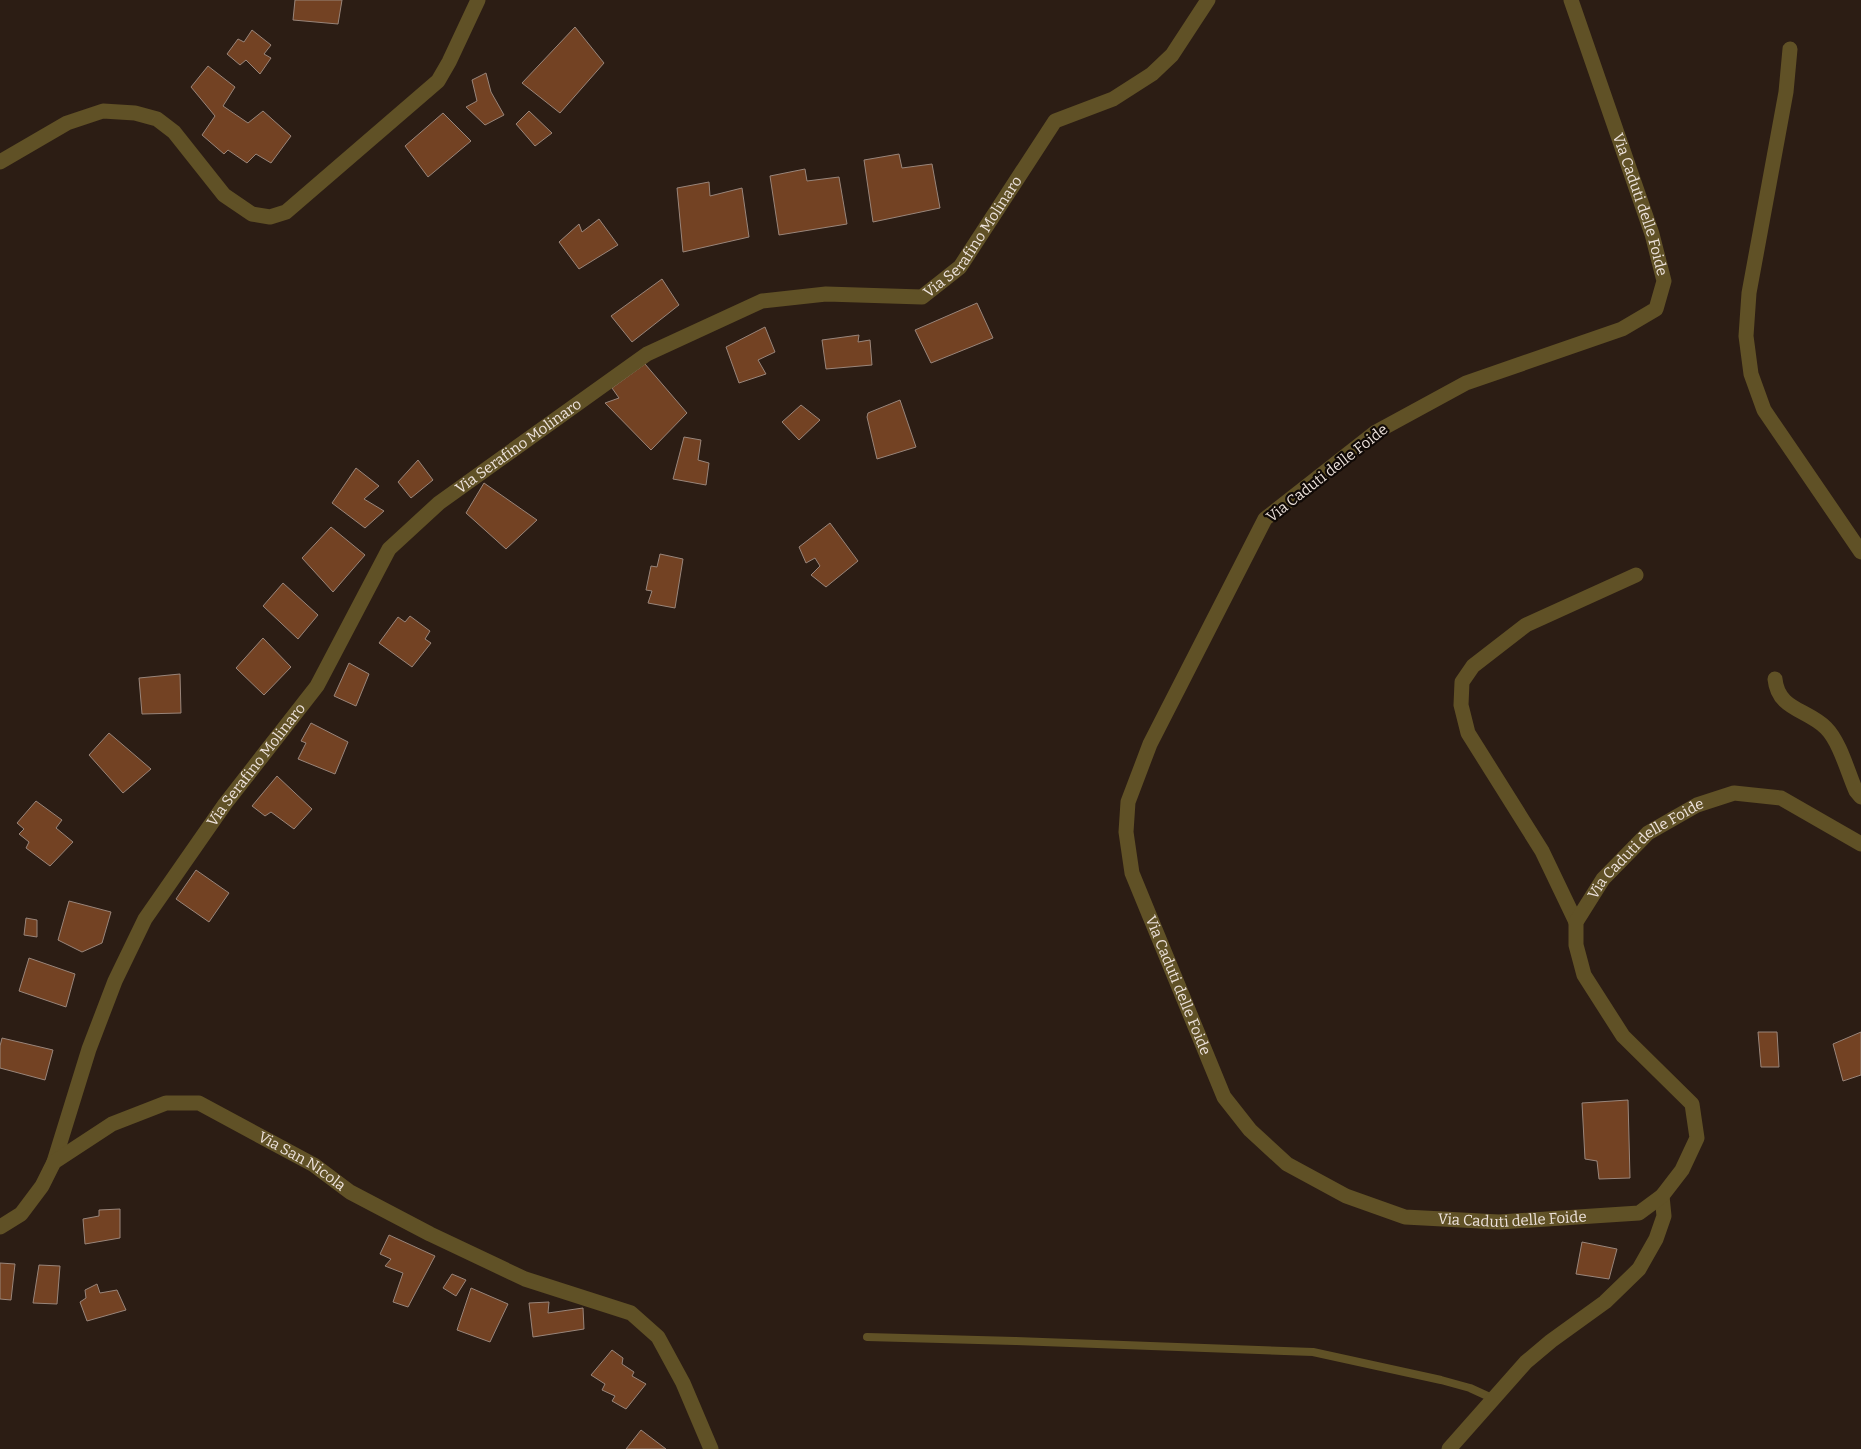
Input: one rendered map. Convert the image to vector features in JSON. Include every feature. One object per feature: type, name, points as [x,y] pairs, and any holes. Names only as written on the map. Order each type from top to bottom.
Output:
[{"type":"street","points":[[0,162],[67,123],[103,111],[136,113],[158,119],[174,132],[224,195],[252,214],[270,217],[286,212],[438,81],[478,0]]},
{"type":"street","name":"Via Serafino Molinaro","points":[[54,1162],[89,1049],[115,981],[145,918],[225,804],[317,686],[389,550],[439,503],[647,354],[762,301],[826,294],[922,297],[960,267],[1055,121],[1113,99],[1152,74],[1172,55],[1208,0]]},
{"type":"street","name":"Via Caduti delle Foide","points":[[1571,0],[1652,234],[1664,281],[1656,309],[1622,330],[1466,383],[1376,432],[1265,519],[1150,744],[1128,802],[1126,832],[1132,873],[1224,1097],[1250,1130],[1287,1164],[1346,1196],[1406,1217],[1499,1222],[1639,1213],[1662,1196],[1682,1170],[1697,1138],[1692,1104],[1623,1036],[1584,975],[1576,945],[1576,922],[1603,879],[1648,833],[1697,805],[1734,793],[1781,798],[1861,844]]},
{"type":"street","points":[[1790,49],[1785,102],[1749,293],[1746,336],[1751,374],[1764,410],[1861,552]]},
{"type":"street","points":[[1576,922],[1542,852],[1468,733],[1461,706],[1462,682],[1473,666],[1526,625],[1636,575]]},
{"type":"street","points":[[1775,679],[1776,690],[1786,703],[1808,715],[1833,737],[1856,791],[1861,797]]},
{"type":"street","name":"Via San Nicola","points":[[54,1162],[112,1124],[166,1103],[199,1103],[314,1165],[350,1192],[430,1234],[524,1279],[631,1313],[658,1337],[683,1384],[711,1449]]},
{"type":"street","points":[[0,1227],[21,1214],[42,1186],[54,1162]]},
{"type":"street","points":[[1449,1449],[1526,1362],[1551,1340],[1605,1302],[1639,1269],[1656,1238],[1664,1216],[1662,1196]]},
{"type":"lane","points":[[868,1337],[1313,1352],[1441,1380],[1470,1388],[1494,1399]]},
{"type":"building","points":[[295,0],[342,0],[338,24],[293,20]]},
{"type":"building","points":[[575,27],[604,63],[560,113],[522,83]]},
{"type":"building","points":[[252,30],[271,45],[264,54],[271,58],[260,74],[246,60],[240,65],[227,54],[238,39],[244,42]]},
{"type":"building","points":[[208,66],[235,87],[223,106],[248,123],[263,111],[291,136],[271,163],[256,154],[247,163],[228,150],[224,154],[202,135],[215,116],[191,87]]},
{"type":"building","points":[[486,73],[491,92],[504,115],[485,125],[466,107],[477,101],[472,80]]},
{"type":"building","points":[[529,111],[552,133],[535,146],[516,124]]},
{"type":"building","points":[[443,113],[471,141],[428,177],[405,146]]},
{"type":"building","points":[[899,154],[902,168],[932,164],[940,208],[873,222],[864,160]]},
{"type":"building","points":[[805,169],[807,181],[839,177],[847,224],[779,235],[770,176]]},
{"type":"building","points":[[709,182],[710,196],[742,188],[749,237],[683,252],[677,188]]},
{"type":"building","points":[[599,219],[618,245],[579,269],[559,242],[579,224],[582,232]]},
{"type":"building","points":[[662,279],[679,305],[632,342],[611,316]]},
{"type":"building","points":[[977,303],[993,338],[931,363],[915,330]]},
{"type":"building","points":[[765,327],[775,352],[758,360],[766,374],[739,383],[726,347]]},
{"type":"building","points":[[859,335],[858,342],[870,340],[872,365],[826,369],[822,340]]},
{"type":"building","points":[[645,364],[687,413],[651,450],[605,403],[619,398],[612,388]]},
{"type":"building","points":[[900,400],[916,447],[877,459],[867,417],[868,413]]},
{"type":"building","points":[[801,405],[820,420],[799,440],[782,422]]},
{"type":"building","points":[[684,437],[701,440],[698,460],[709,463],[706,485],[673,479]]},
{"type":"building","points":[[418,460],[433,480],[411,498],[398,482]]},
{"type":"building","points":[[356,468],[379,486],[364,499],[384,511],[365,528],[332,503]]},
{"type":"building","points":[[484,483],[537,520],[506,549],[466,513]]},
{"type":"building","points":[[830,523],[858,561],[826,587],[811,575],[820,566],[815,558],[806,563],[799,547]]},
{"type":"building","points":[[331,527],[365,555],[333,592],[302,558]]},
{"type":"building","points":[[660,554],[683,559],[675,608],[648,603],[652,591],[646,590],[651,566],[657,567]]},
{"type":"building","points":[[283,583],[318,615],[298,639],[263,606]]},
{"type":"building","points":[[410,616],[430,631],[425,639],[431,643],[412,667],[379,643],[398,617],[405,622]]},
{"type":"building","points":[[263,638],[291,667],[264,695],[236,668]]},
{"type":"building","points":[[349,663],[369,674],[356,706],[334,696]]},
{"type":"building","points":[[180,674],[181,713],[142,714],[139,678]]},
{"type":"building","points":[[311,723],[348,742],[335,774],[298,759],[306,743],[301,741]]},
{"type":"building","points":[[109,733],[151,769],[123,793],[89,755]]},
{"type":"building","points":[[277,776],[312,809],[294,829],[271,812],[265,816],[252,806]]},
{"type":"building","points":[[36,801],[62,820],[56,828],[73,842],[50,866],[26,848],[29,842],[19,834],[24,829],[17,823]]},
{"type":"building","points":[[196,870],[229,893],[209,922],[176,899]]},
{"type":"building","points":[[69,901],[111,912],[102,943],[82,952],[58,940]]},
{"type":"building","points":[[26,918],[37,920],[37,937],[24,935]]},
{"type":"building","points":[[29,958],[75,974],[66,1007],[19,991]]},
{"type":"building","points":[[1758,1032],[1777,1032],[1779,1067],[1761,1067]]},
{"type":"building","points":[[1861,1032],[1861,1075],[1843,1081],[1833,1044]]},
{"type":"building","points":[[2,1038],[53,1050],[45,1080],[0,1068]]},
{"type":"building","points":[[1628,1100],[1630,1178],[1599,1179],[1597,1161],[1585,1159],[1582,1103]]},
{"type":"building","points":[[120,1209],[120,1238],[85,1244],[83,1219],[99,1216],[99,1210]]},
{"type":"building","points":[[389,1235],[435,1256],[408,1307],[393,1302],[403,1273],[385,1266],[391,1259],[380,1254]]},
{"type":"building","points":[[1582,1242],[1617,1249],[1609,1279],[1576,1274]]},
{"type":"building","points":[[0,1263],[15,1264],[11,1300],[0,1299]]},
{"type":"building","points":[[39,1265],[60,1266],[57,1304],[33,1303]]},
{"type":"building","points":[[452,1274],[466,1280],[456,1296],[443,1288]]},
{"type":"building","points":[[97,1284],[100,1293],[117,1290],[126,1310],[87,1321],[80,1302],[86,1298],[85,1290]]},
{"type":"building","points":[[471,1288],[508,1304],[490,1342],[457,1330]]},
{"type":"building","points":[[549,1302],[548,1313],[583,1308],[584,1329],[533,1337],[529,1303]]},
{"type":"building","points":[[612,1350],[623,1358],[622,1364],[634,1372],[632,1376],[646,1384],[626,1409],[612,1401],[615,1396],[602,1390],[605,1384],[591,1375]]},
{"type":"building","points":[[641,1430],[666,1449],[626,1449]]}]
